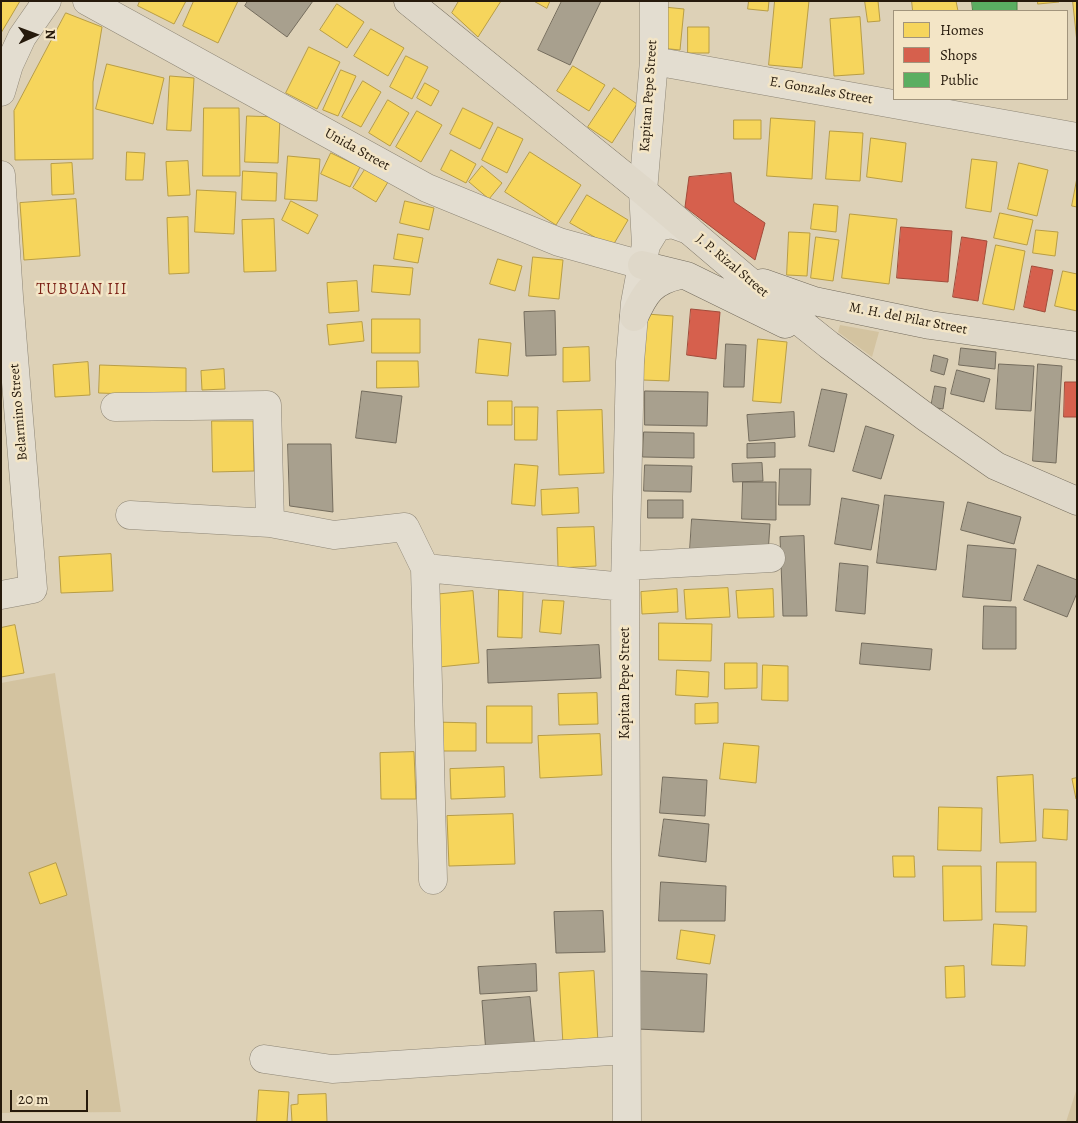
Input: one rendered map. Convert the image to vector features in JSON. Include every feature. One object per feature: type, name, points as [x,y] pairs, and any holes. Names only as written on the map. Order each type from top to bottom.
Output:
[{"type":"main road","name":"J. P. Rizal Street","points":[[408,1],[829,345],[927,418],[996,466],[1077,501]]},
{"type":"main road","points":[[644,255],[829,345]]},
{"type":"main road","points":[[634,317],[643,297],[652,288],[664,278],[680,274]]},
{"type":"main road","name":"M. H. del Pilar Street","points":[[744,276],[814,301],[930,325],[1077,346]]},
{"type":"street","points":[[1,92],[9,65],[22,37],[47,1]]},
{"type":"street","name":"Unida Street","points":[[87,1],[427,188],[559,242],[644,255]]},
{"type":"street","name":"Kapitan Pepe Street","points":[[627,1122],[626,577],[630,362],[634,317],[644,255],[642,191],[654,61],[654,1]]},
{"type":"street","name":"E. Gonzales Street","points":[[654,61],[1077,137]]},
{"type":"street","name":"Belarmino Street","points":[[1,175],[12,453],[33,589],[1,595]]},
{"type":"street","points":[[644,255],[657,227],[672,224],[689,230]]},
{"type":"street","points":[[115,406],[267,405],[270,522]]},
{"type":"street","points":[[130,515],[270,522],[334,535],[405,527],[425,568],[433,880]]},
{"type":"street","points":[[425,568],[626,577],[771,558]]},
{"type":"street","points":[[264,1058],[332,1069],[626,1050]]},
{"type":"shaded area","points":[[840,325],[879,332],[872,357],[838,332]]},
{"type":"shaded area","points":[[55,673],[121,1112],[1,1113],[1,683]]},
{"type":"shaded area","points":[[1077,1088],[1077,1122],[1066,1122]]},
{"type":"building: Homes","points":[[1,1],[20,1],[1,33]]},
{"type":"building: Homes","points":[[140,1],[186,1],[174,24],[138,6]]},
{"type":"building: Homes","points":[[194,1],[238,1],[218,43],[183,26]]},
{"type":"building: Homes","points":[[459,1],[501,1],[478,37],[452,13]]},
{"type":"building: Homes","points":[[534,1],[550,1],[547,8]]},
{"type":"building: Homes","points":[[749,1],[769,1],[768,11],[748,9]]},
{"type":"building: Homes","points":[[775,1],[809,1],[802,68],[769,65]]},
{"type":"building: Homes","points":[[865,1],[878,1],[880,21],[868,22]]},
{"type":"building: Homes","points":[[912,1],[956,1],[958,10],[913,10]]},
{"type":"building: Homes","points":[[1038,1],[1059,1],[1059,2],[1038,4]]},
{"type":"building: Homes","points":[[1073,1],[1077,1],[1077,42]]},
{"type":"building: Homes","points":[[337,4],[364,22],[347,48],[320,30]]},
{"type":"building: Homes","points":[[664,7],[684,9],[680,50],[660,48]]},
{"type":"building: Homes","points":[[66,13],[102,27],[93,82],[93,159],[15,160],[14,111]]},
{"type":"building: Homes","points":[[860,17],[864,74],[834,76],[830,19]]},
{"type":"building: Homes","points":[[688,27],[709,27],[709,53],[688,53]]},
{"type":"building: Homes","points":[[371,29],[404,48],[388,76],[354,56]]},
{"type":"building: Homes","points":[[309,47],[340,62],[317,109],[286,93]]},
{"type":"building: Homes","points":[[406,56],[428,67],[412,99],[390,87]]},
{"type":"building: Homes","points":[[107,64],[164,78],[153,124],[96,109]]},
{"type":"building: Homes","points":[[573,66],[605,85],[589,111],[557,91]]},
{"type":"building: Homes","points":[[341,70],[356,76],[338,116],[323,110]]},
{"type":"building: Homes","points":[[170,76],[194,78],[191,131],[167,130]]},
{"type":"building: Homes","points":[[363,81],[381,92],[361,127],[342,117]]},
{"type":"building: Homes","points":[[425,83],[439,91],[431,106],[417,98]]},
{"type":"building: Homes","points":[[614,88],[637,104],[612,143],[588,127]]},
{"type":"building: Homes","points":[[388,100],[409,113],[390,146],[369,133]]},
{"type":"building: Homes","points":[[204,108],[239,108],[240,176],[203,176]]},
{"type":"building: Homes","points":[[463,108],[493,123],[480,149],[450,134]]},
{"type":"building: Homes","points":[[417,111],[442,125],[421,162],[396,147]]},
{"type":"building: Homes","points":[[247,116],[280,117],[278,163],[245,162]]},
{"type":"building: Homes","points":[[771,118],[815,121],[812,179],[767,176]]},
{"type":"building: Homes","points":[[734,120],[761,120],[761,139],[734,139]]},
{"type":"building: Homes","points":[[498,127],[523,139],[507,173],[482,160]]},
{"type":"building: Homes","points":[[830,131],[863,133],[860,181],[826,179]]},
{"type":"building: Homes","points":[[871,138],[906,143],[902,182],[867,177]]},
{"type":"building: Homes","points":[[451,150],[476,164],[466,183],[441,170]]},
{"type":"building: Homes","points":[[127,152],[145,153],[143,180],[126,180]]},
{"type":"building: Homes","points":[[530,152],[581,185],[556,225],[505,192]]},
{"type":"building: Homes","points":[[331,153],[360,167],[350,187],[321,174]]},
{"type":"building: Homes","points":[[288,156],[320,159],[317,201],[285,199]]},
{"type":"building: Homes","points":[[972,159],[997,162],[991,212],[966,208]]},
{"type":"building: Homes","points":[[188,161],[190,195],[168,196],[166,162]]},
{"type":"building: Homes","points":[[72,163],[74,194],[52,195],[51,164]]},
{"type":"building: Homes","points":[[1019,163],[1048,170],[1037,216],[1008,209]]},
{"type":"building: Homes","points":[[482,166],[502,183],[489,199],[469,182]]},
{"type":"building: Homes","points":[[366,168],[388,182],[376,202],[353,188]]},
{"type":"building: Homes","points":[[243,171],[277,173],[276,201],[242,200]]},
{"type":"building: Homes","points":[[1077,178],[1077,207],[1072,206]]},
{"type":"building: Homes","points":[[197,190],[236,192],[234,234],[195,232]]},
{"type":"building: Homes","points":[[587,195],[628,220],[612,247],[570,223]]},
{"type":"building: Homes","points":[[76,199],[80,256],[24,260],[20,203]]},
{"type":"building: Homes","points":[[291,201],[318,215],[308,234],[282,220]]},
{"type":"building: Homes","points":[[405,201],[434,208],[429,230],[400,223]]},
{"type":"building: Homes","points":[[814,204],[838,206],[836,232],[811,229]]},
{"type":"building: Homes","points":[[1000,213],[1033,220],[1027,245],[994,238]]},
{"type":"building: Homes","points":[[850,214],[897,219],[889,284],[842,278]]},
{"type":"building: Homes","points":[[188,217],[189,273],[169,274],[167,218]]},
{"type":"building: Homes","points":[[274,219],[276,271],[244,272],[242,220]]},
{"type":"building: Homes","points":[[1036,230],[1058,232],[1055,256],[1033,253]]},
{"type":"building: Homes","points":[[789,232],[810,233],[807,276],[787,275]]},
{"type":"building: Homes","points":[[398,234],[423,238],[418,263],[394,259]]},
{"type":"building: Homes","points":[[816,237],[839,240],[833,281],[811,278]]},
{"type":"building: Homes","points":[[996,245],[1025,251],[1014,310],[983,304]]},
{"type":"building: Homes","points":[[533,257],[563,260],[559,299],[529,296]]},
{"type":"building: Homes","points":[[498,259],[522,266],[515,291],[490,284]]},
{"type":"building: Homes","points":[[374,265],[413,268],[410,295],[372,292]]},
{"type":"building: Homes","points":[[1063,271],[1077,274],[1077,311],[1055,306]]},
{"type":"building: Homes","points":[[357,281],[359,311],[329,313],[327,283]]},
{"type":"building: Homes","points":[[647,314],[673,316],[669,381],[643,380]]},
{"type":"building: Homes","points":[[372,319],[420,319],[420,353],[372,353]]},
{"type":"building: Homes","points":[[362,322],[364,341],[329,345],[327,325]]},
{"type":"building: Homes","points":[[479,339],[511,343],[508,376],[476,373]]},
{"type":"building: Homes","points":[[758,339],[787,342],[781,403],[753,401]]},
{"type":"building: Homes","points":[[589,347],[590,381],[563,382],[563,348]]},
{"type":"building: Homes","points":[[377,361],[418,361],[419,387],[377,388]]},
{"type":"building: Homes","points":[[88,362],[90,395],[55,397],[53,365]]},
{"type":"building: Homes","points":[[100,365],[186,368],[186,396],[99,393]]},
{"type":"building: Homes","points":[[224,369],[225,389],[202,390],[201,371]]},
{"type":"building: Homes","points":[[488,401],[512,401],[512,425],[488,425]]},
{"type":"building: Homes","points":[[515,407],[538,407],[537,440],[515,440]]},
{"type":"building: Homes","points":[[602,410],[604,473],[559,475],[557,411]]},
{"type":"building: Homes","points":[[212,421],[253,421],[254,471],[213,472]]},
{"type":"building: Homes","points":[[515,464],[538,466],[535,506],[512,504]]},
{"type":"building: Homes","points":[[578,488],[579,513],[542,515],[541,490]]},
{"type":"building: Homes","points":[[594,527],[596,566],[558,568],[557,528]]},
{"type":"building: Homes","points":[[111,554],[113,591],[61,593],[59,557]]},
{"type":"building: Homes","points":[[728,588],[730,617],[686,619],[684,590]]},
{"type":"building: Homes","points":[[677,589],[678,612],[642,614],[641,592]]},
{"type":"building: Homes","points":[[773,589],[774,617],[738,618],[736,591]]},
{"type":"building: Homes","points":[[499,590],[523,591],[522,638],[498,637]]},
{"type":"building: Homes","points":[[473,591],[479,663],[439,667],[432,595]]},
{"type":"building: Homes","points":[[543,600],[564,601],[561,634],[540,632]]},
{"type":"building: Homes","points":[[659,623],[712,624],[711,661],[659,660]]},
{"type":"building: Homes","points":[[15,625],[24,673],[1,677],[1,628]]},
{"type":"building: Homes","points":[[725,663],[757,663],[757,688],[725,689]]},
{"type":"building: Homes","points":[[763,665],[788,666],[788,701],[762,700]]},
{"type":"building: Homes","points":[[677,670],[709,672],[708,697],[676,695]]},
{"type":"building: Homes","points":[[597,693],[598,724],[559,725],[558,694]]},
{"type":"building: Homes","points":[[718,703],[718,723],[695,724],[695,704]]},
{"type":"building: Homes","points":[[487,706],[532,706],[532,743],[487,743]]},
{"type":"building: Homes","points":[[434,722],[476,723],[476,751],[434,751]]},
{"type":"building: Homes","points":[[600,734],[602,775],[540,778],[538,736]]},
{"type":"building: Homes","points":[[724,743],[759,746],[756,783],[720,779]]},
{"type":"building: Homes","points":[[414,752],[416,799],[381,799],[380,753]]},
{"type":"building: Homes","points":[[504,767],[505,797],[451,799],[450,769]]},
{"type":"building: Homes","points":[[1033,775],[1036,841],[1000,843],[997,777]]},
{"type":"building: Homes","points":[[1077,778],[1077,798],[1076,799],[1072,779]]},
{"type":"building: Homes","points":[[939,807],[982,808],[981,851],[938,850]]},
{"type":"building: Homes","points":[[1044,809],[1068,810],[1067,840],[1043,838]]},
{"type":"building: Homes","points":[[513,814],[515,864],[449,866],[447,816]]},
{"type":"building: Homes","points":[[893,856],[914,856],[915,877],[894,877]]},
{"type":"building: Homes","points":[[997,862],[1036,862],[1036,912],[996,912]]},
{"type":"building: Homes","points":[[56,863],[67,895],[40,904],[29,873]]},
{"type":"building: Homes","points":[[943,866],[981,866],[982,920],[944,921]]},
{"type":"building: Homes","points":[[994,924],[1027,926],[1025,966],[992,965]]},
{"type":"building: Homes","points":[[681,930],[715,935],[710,964],[677,959]]},
{"type":"building: Homes","points":[[964,966],[965,997],[946,998],[945,967]]},
{"type":"building: Homes","points":[[594,971],[598,1043],[563,1045],[559,973]]},
{"type":"building: Homes","points":[[259,1090],[289,1092],[287,1122],[257,1122]]},
{"type":"building: Homes","points":[[326,1094],[327,1122],[292,1122],[291,1105],[298,1104],[298,1095]]},
{"type":"building: Shops","points":[[731,173],[734,202],[765,223],[755,260],[685,207],[689,177]]},
{"type":"building: Shops","points":[[901,227],[952,231],[948,282],[897,278]]},
{"type":"building: Shops","points":[[962,237],[987,241],[978,301],[953,297]]},
{"type":"building: Shops","points":[[1032,266],[1053,270],[1045,312],[1024,307]]},
{"type":"building: Shops","points":[[691,309],[720,312],[716,359],[687,355]]},
{"type":"building: Shops","points":[[1065,382],[1077,382],[1077,417],[1064,417]]},
{"type":"building: Public","points":[[972,1],[1017,1],[1017,10],[973,10]]},
{"type":"building: Other","points":[[248,1],[313,1],[287,37],[245,6]]},
{"type":"building: Other","points":[[562,1],[601,1],[570,65],[538,50]]},
{"type":"building: Other","points":[[555,311],[556,355],[526,356],[524,312]]},
{"type":"building: Other","points":[[726,344],[746,345],[744,387],[724,387]]},
{"type":"building: Other","points":[[961,348],[996,352],[995,369],[959,365]]},
{"type":"building: Other","points":[[934,355],[948,359],[944,375],[931,371]]},
{"type":"building: Other","points":[[999,364],[1034,366],[1031,411],[996,409]]},
{"type":"building: Other","points":[[1038,364],[1062,366],[1056,463],[1033,461]]},
{"type":"building: Other","points":[[957,370],[990,379],[984,402],[951,394]]},
{"type":"building: Other","points":[[935,386],[946,388],[943,409],[931,407]]},
{"type":"building: Other","points":[[822,389],[847,394],[834,452],[809,446]]},
{"type":"building: Other","points":[[362,391],[402,396],[396,443],[356,438]]},
{"type":"building: Other","points":[[645,391],[708,392],[707,426],[645,425]]},
{"type":"building: Other","points":[[794,412],[795,437],[749,441],[747,415]]},
{"type":"building: Other","points":[[866,426],[894,435],[881,479],[853,471]]},
{"type":"building: Other","points":[[644,432],[694,433],[694,458],[643,457]]},
{"type":"building: Other","points":[[775,443],[775,457],[747,458],[747,444]]},
{"type":"building: Other","points":[[288,444],[331,444],[333,512],[290,506]]},
{"type":"building: Other","points":[[762,463],[763,481],[733,482],[732,464]]},
{"type":"building: Other","points":[[645,465],[692,466],[691,492],[644,491]]},
{"type":"building: Other","points":[[780,469],[811,469],[810,505],[779,505]]},
{"type":"building: Other","points":[[743,482],[776,482],[776,520],[742,519]]},
{"type":"building: Other","points":[[885,495],[944,502],[936,570],[877,563]]},
{"type":"building: Other","points":[[842,498],[879,505],[871,550],[835,544]]},
{"type":"building: Other","points":[[648,500],[683,500],[683,518],[648,518]]},
{"type":"building: Other","points":[[968,502],[1021,517],[1014,544],[961,530]]},
{"type":"building: Other","points":[[692,519],[770,524],[768,554],[690,550]]},
{"type":"building: Other","points":[[804,536],[807,616],[783,616],[780,537]]},
{"type":"building: Other","points":[[968,545],[1016,549],[1011,601],[963,597]]},
{"type":"building: Other","points":[[840,563],[868,566],[865,614],[836,611]]},
{"type":"building: Other","points":[[1038,565],[1077,580],[1077,593],[1067,617],[1024,600]]},
{"type":"building: Other","points":[[984,606],[1016,607],[1016,649],[983,649]]},
{"type":"building: Other","points":[[862,643],[932,649],[930,670],[860,664]]},
{"type":"building: Other","points":[[599,645],[601,678],[488,683],[487,650]]},
{"type":"building: Other","points":[[663,777],[707,780],[705,816],[660,813]]},
{"type":"building: Other","points":[[664,819],[709,824],[706,862],[659,856]]},
{"type":"building: Other","points":[[661,882],[726,886],[725,921],[659,921]]},
{"type":"building: Other","points":[[603,911],[605,952],[556,953],[554,912]]},
{"type":"building: Other","points":[[536,964],[537,991],[480,994],[478,967]]},
{"type":"building: Other","points":[[640,971],[707,974],[704,1032],[637,1029]]},
{"type":"building: Other","points":[[530,997],[535,1049],[486,1053],[482,1001]]},
{"type":"district","name":"TUBUAN III","points":[[82,290]]}]
